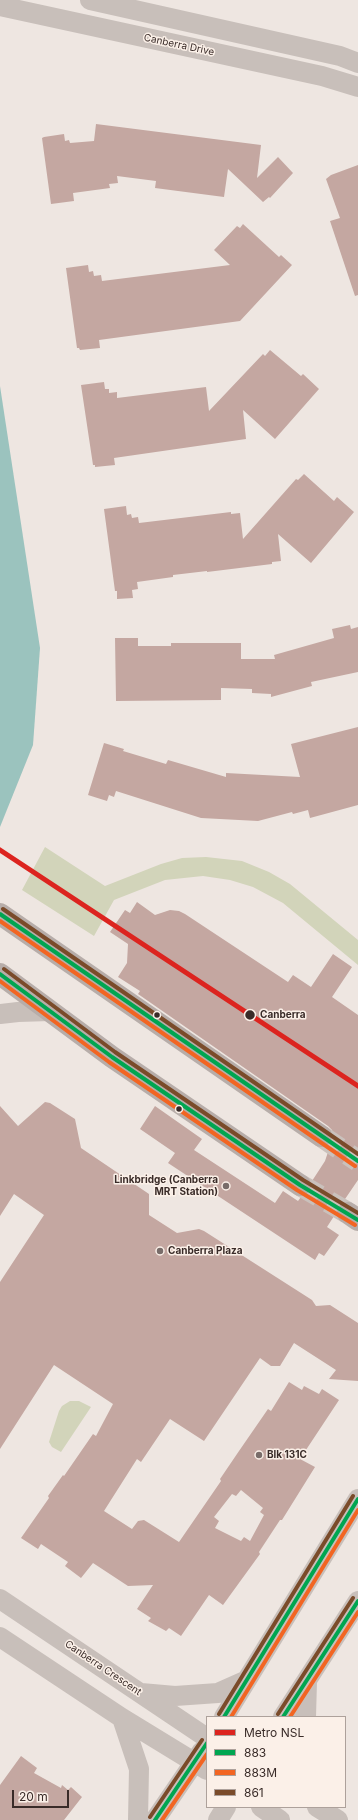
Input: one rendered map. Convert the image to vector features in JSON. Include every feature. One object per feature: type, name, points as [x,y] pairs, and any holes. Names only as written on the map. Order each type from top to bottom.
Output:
[{"type":"main road","points":[[2,915],[321,1136]]},
{"type":"main road","points":[[0,974],[112,1057],[300,1185]]},
{"type":"street","points":[[90,0],[340,56],[358,63]]},
{"type":"street","name":"Canberra Drive","points":[[0,6],[322,76],[358,88]]},
{"type":"street","points":[[0,1014],[50,1011]]},
{"type":"street","points":[[225,1716],[358,1499]]},
{"type":"street","name":"Canberra Crescent","points":[[0,1599],[206,1737]]},
{"type":"street","points":[[284,1716],[358,1600]]},
{"type":"street","points":[[0,1637],[122,1718],[201,1766]]},
{"type":"street","points":[[140,1693],[175,1696],[218,1693],[246,1681]]},
{"type":"street","points":[[306,1716],[307,1681]]},
{"type":"street","points":[[122,1718],[139,1769],[138,1820]]},
{"type":"street","points":[[155,1820],[201,1766],[206,1747]]},
{"type":"street","points":[[218,1820],[225,1808]]},
{"type":"street","points":[[262,1808],[280,1820]]},
{"type":"green space","points":[[45,847],[105,886],[161,864],[182,858],[206,857],[242,861],[269,872],[290,884],[358,940],[358,965],[283,903],[253,887],[230,880],[203,876],[165,880],[114,900],[94,936],[22,890]]},
{"type":"green space","points":[[70,1401],[79,1401],[91,1407],[61,1452],[52,1447],[49,1442],[59,1411],[62,1406]]},
{"type":"water","points":[[0,386],[40,648],[33,745],[0,827]]},
{"type":"building","points":[[96,124],[261,145],[257,178],[278,157],[293,173],[270,198],[269,197],[263,202],[228,169],[224,197],[155,188],[156,181],[117,176],[118,183],[109,184],[110,188],[73,193],[74,201],[51,204],[42,138],[64,134],[65,141],[69,140],[70,143],[94,141]]},
{"type":"building","points":[[358,165],[358,295],[355,296],[330,221],[340,218],[326,179],[331,175]]},
{"type":"building","points":[[243,224],[279,257],[281,255],[292,265],[240,321],[99,340],[100,348],[80,350],[77,348],[66,268],[88,265],[89,272],[93,271],[94,276],[101,275],[102,281],[230,265],[214,250],[237,226],[240,228]]},
{"type":"building","points":[[270,350],[301,376],[303,374],[319,389],[275,439],[243,410],[246,439],[114,458],[115,465],[95,467],[95,465],[93,465],[81,385],[104,382],[105,389],[109,389],[109,393],[117,392],[117,398],[206,387],[209,411],[263,354],[265,356]]},
{"type":"building","points":[[304,474],[334,501],[337,497],[354,512],[311,563],[278,534],[281,561],[272,562],[272,564],[173,575],[173,577],[137,582],[138,589],[132,590],[133,598],[117,599],[104,509],[126,506],[127,515],[131,514],[132,518],[138,517],[139,523],[231,512],[231,514],[240,513],[243,539],[296,479],[298,480]]},
{"type":"building","points":[[350,625],[351,629],[358,627],[358,672],[311,682],[312,686],[271,697],[271,694],[252,693],[252,689],[221,688],[221,700],[116,701],[115,638],[138,638],[138,646],[171,646],[171,643],[241,643],[241,659],[275,659],[274,655],[334,638],[332,629]]},
{"type":"building","points":[[358,727],[358,805],[310,818],[308,810],[293,814],[292,812],[258,821],[201,818],[116,791],[114,797],[109,795],[107,801],[88,795],[104,743],[124,749],[123,751],[166,764],[168,760],[226,777],[226,773],[300,777],[291,744]]},
{"type":"building","name":"Canberra","points":[[137,902],[155,915],[170,910],[179,911],[185,914],[288,982],[293,975],[311,987],[333,954],[352,967],[332,997],[358,1015],[358,1180],[343,1202],[338,1206],[336,1213],[327,1227],[339,1235],[324,1256],[319,1253],[315,1260],[168,1163],[175,1153],[140,1129],[155,1106],[202,1139],[194,1150],[275,1203],[283,1191],[298,1201],[301,1197],[306,1196],[310,1192],[312,1181],[325,1161],[333,1137],[332,1130],[328,1126],[138,994],[140,991],[118,977],[127,963],[128,944],[110,932],[125,910],[130,913]]},
{"type":"building","points":[[45,1102],[50,1103],[75,1119],[81,1148],[149,1194],[149,1215],[177,1233],[199,1229],[204,1231],[312,1300],[316,1306],[330,1305],[358,1323],[358,1381],[329,1379],[336,1370],[294,1343],[280,1366],[271,1366],[260,1358],[204,1441],[170,1419],[141,1462],[137,1459],[104,1511],[132,1529],[138,1521],[144,1520],[179,1542],[221,1481],[220,1479],[239,1451],[268,1409],[271,1411],[289,1382],[302,1390],[304,1386],[319,1394],[322,1389],[339,1400],[300,1459],[315,1467],[282,1520],[280,1520],[259,1552],[260,1554],[223,1605],[209,1595],[181,1636],[169,1628],[166,1631],[148,1621],[151,1618],[137,1609],[153,1585],[128,1586],[93,1563],[81,1578],[65,1566],[68,1562],[41,1544],[38,1549],[21,1538],[49,1498],[48,1496],[63,1475],[64,1476],[93,1434],[96,1436],[113,1404],[54,1365],[0,1449],[0,1282],[44,1215],[14,1194],[0,1216],[0,1106],[18,1126]],"holes":[[[241,1490],[263,1508],[260,1512],[264,1515],[250,1541],[244,1537],[241,1541],[215,1528],[219,1521],[214,1517],[232,1494],[236,1496]]]},
{"type":"building","points":[[21,1756],[37,1768],[34,1773],[61,1788],[62,1785],[68,1790],[71,1787],[82,1797],[64,1820],[0,1820],[0,1785]]},
{"type":"tunnel","points":[[321,1136],[358,1161]]},
{"type":"tunnel","points":[[300,1185],[348,1213]]},
{"type":"metro line","name":"NSL","points":[[0,850],[358,1086]]},
{"type":"transit line","name":"861","points":[[3,909],[358,1154]]},
{"type":"transit line","name":"883","points":[[0,914],[358,1161]]},
{"type":"transit line","name":"883M","points":[[0,921],[355,1166]]},
{"type":"transit line","name":"861","points":[[4,969],[115,1052],[303,1180],[358,1213]]},
{"type":"transit line","name":"883","points":[[0,974],[112,1057],[300,1185],[358,1220]]},
{"type":"transit line","name":"883M","points":[[0,981],[109,1062],[297,1190],[355,1225]]},
{"type":"transit line","name":"861","points":[[219,1714],[353,1496]]},
{"type":"transit line","name":"883","points":[[225,1716],[358,1499]]},
{"type":"transit line","name":"883M","points":[[232,1716],[358,1510]]},
{"type":"transit line","name":"861","points":[[278,1714],[353,1598]]},
{"type":"transit line","name":"883","points":[[284,1716],[358,1601]]},
{"type":"transit line","name":"883M","points":[[291,1716],[358,1612]]},
{"type":"transit line","name":"861","points":[[150,1817],[202,1740]]},
{"type":"transit line","name":"883","points":[[155,1820],[206,1744]]},
{"type":"transit line","name":"883M","points":[[162,1820],[206,1755]]},
{"type":"place","name":"Canberra","points":[[250,1015]]},
{"type":"place","name":"Linkbridge (Canberra MRT Station)","points":[[226,1186]]},
{"type":"place","name":"Canberra Plaza","points":[[160,1251]]},
{"type":"place","name":"Blk 131C","points":[[259,1455]]}]
